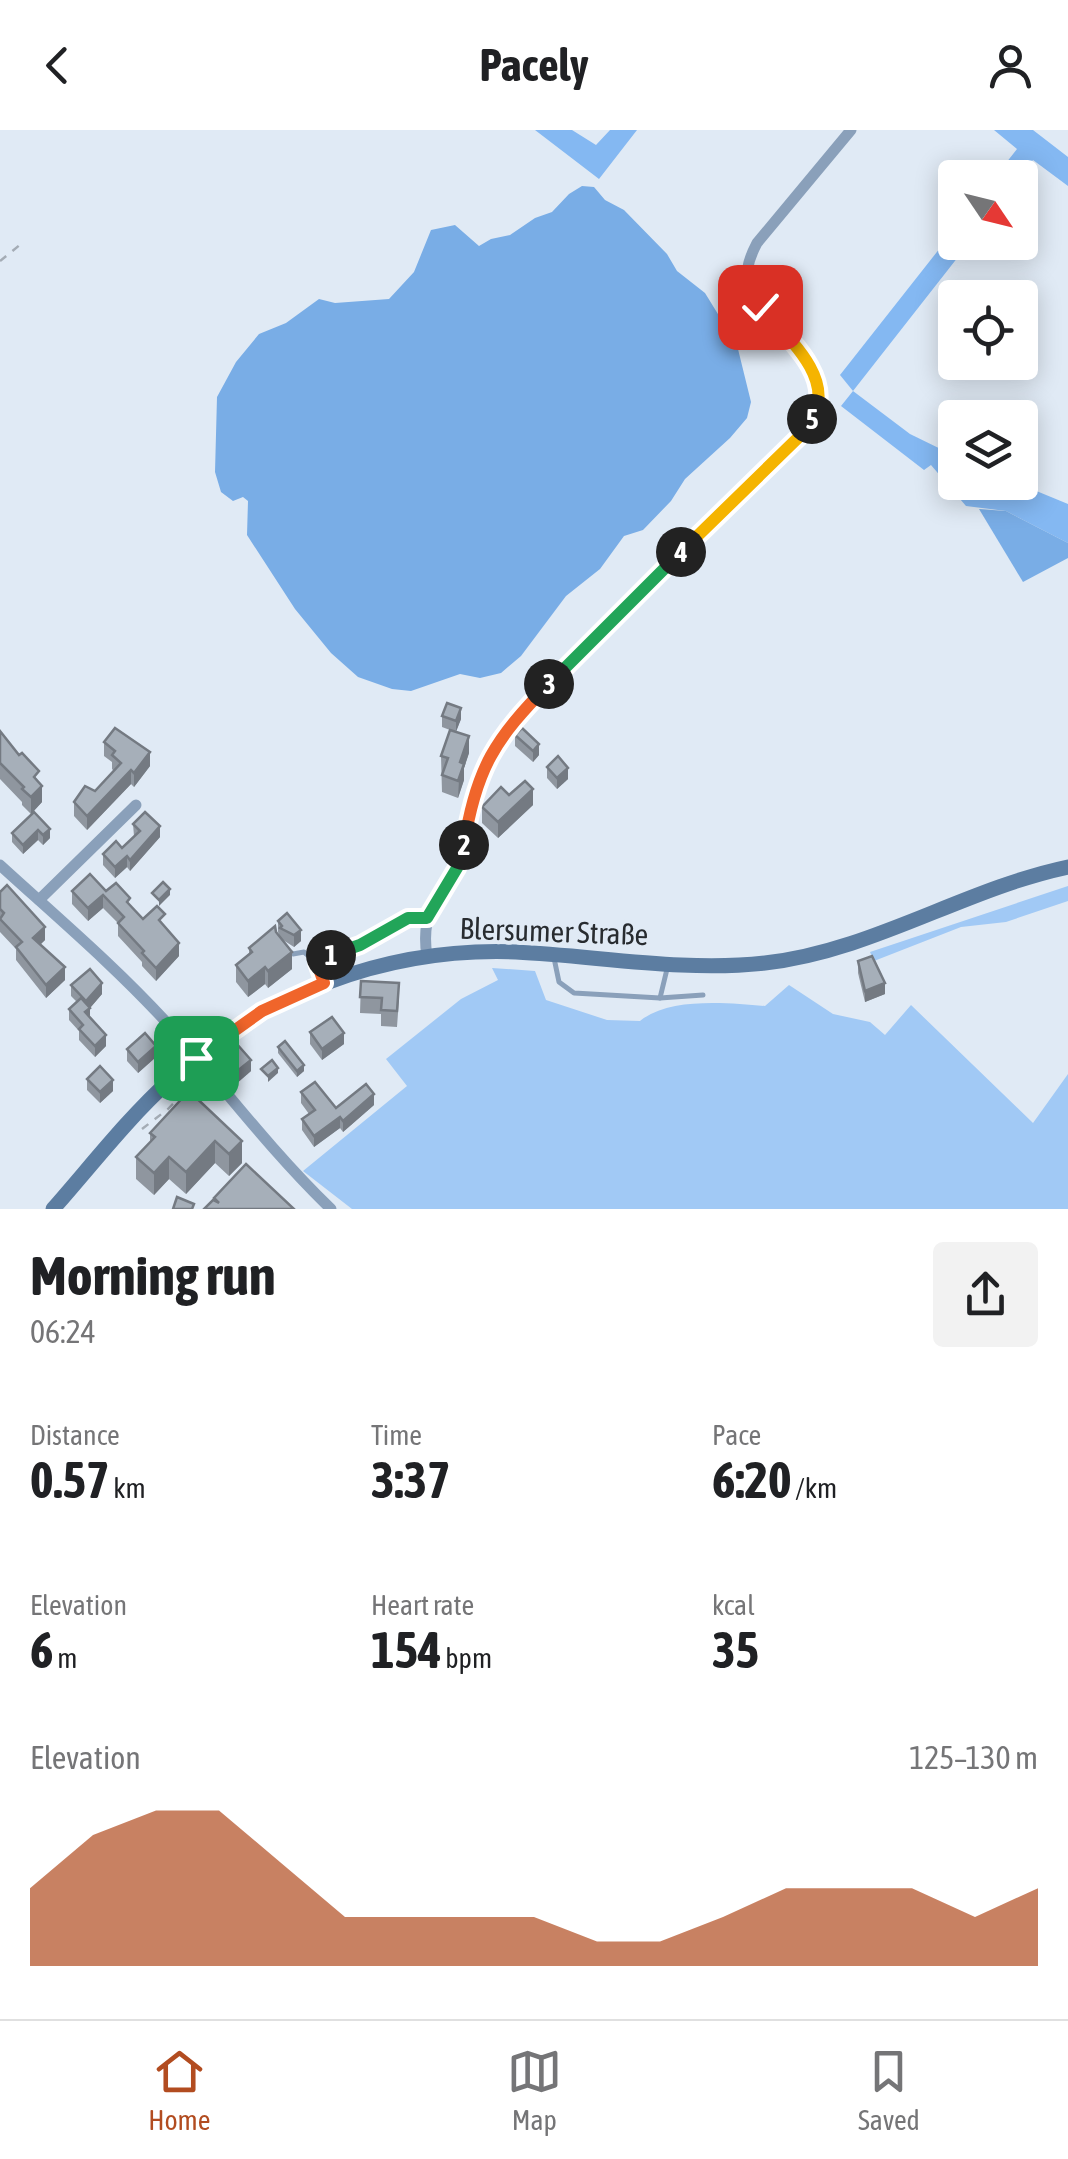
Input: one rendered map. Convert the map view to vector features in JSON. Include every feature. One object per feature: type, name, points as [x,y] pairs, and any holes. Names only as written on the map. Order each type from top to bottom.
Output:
[{"type":"main road","name":"Blersumer Straße","points":[[53,1209],[150,1100],[262,1011],[324,983],[427,956],[483,952],[713,966],[764,963],[833,949],[1068,867]]},
{"type":"street","points":[[427,956],[427,918],[457,868],[482,770],[516,718],[804,432],[817,411],[820,394],[816,376],[750,294],[747,262],[757,242],[850,130]]},
{"type":"street","points":[[39,900],[136,805]]},
{"type":"street","points":[[0,865],[98,954],[298,1177],[332,1209]]},
{"type":"lane","points":[[317,963],[408,918],[427,918]]},
{"type":"lane","points":[[282,945],[293,954],[304,952],[317,963],[324,983]]},
{"type":"lane","points":[[554,955],[559,982],[574,993],[660,998],[703,995]]},
{"type":"lane","points":[[660,998],[668,964]]},
{"type":"path","points":[[0,261],[21,244]]},
{"type":"path","points":[[133,1137],[168,1109],[200,1064]]},
{"type":"shaded area","points":[[535,130],[572,130],[596,145],[610,130],[637,130],[599,179]]},
{"type":"shaded area","points":[[994,130],[1033,130],[1068,157],[1068,186],[1038,160],[1008,160],[1017,149]]},
{"type":"shaded area","points":[[582,186],[594,187],[605,200],[624,210],[667,254],[677,271],[705,293],[737,345],[751,402],[747,418],[685,479],[671,501],[643,530],[624,536],[600,569],[566,596],[521,656],[501,673],[480,678],[460,674],[411,691],[358,677],[331,653],[295,609],[247,535],[248,501],[243,497],[233,501],[221,492],[215,472],[217,397],[236,362],[259,334],[286,323],[319,299],[335,303],[389,299],[414,272],[431,230],[455,225],[479,246],[510,235],[552,212]]},
{"type":"shaded area","points":[[938,251],[938,260],[956,260],[853,391],[840,375]]},
{"type":"shaded area","points":[[853,391],[910,434],[938,448],[938,473],[931,465],[924,470],[841,406]]},
{"type":"shaded area","points":[[1038,492],[1068,504],[1068,543],[1006,511],[966,506],[961,500],[1038,500]]},
{"type":"shaded area","points":[[979,509],[1006,511],[1068,543],[1068,558],[1023,582]]},
{"type":"shaded area","points":[[1068,886],[1068,901],[1006,922],[961,927],[874,961],[870,952]]},
{"type":"shaded area","points":[[492,968],[535,971],[546,1000],[607,1020],[640,1021],[667,1008],[700,1003],[765,1006],[789,985],[833,1014],[870,1022],[885,1035],[911,1005],[1033,1123],[1068,1074],[1068,1209],[352,1209],[303,1171],[407,1086],[386,1059],[461,999],[498,980]]},
{"type":"building","points":[[447,703],[461,708],[456,721],[442,716]]},
{"type":"building","points":[[115,728],[150,752],[134,773],[131,770],[87,816],[74,802],[85,786],[95,791],[121,763],[104,742]]},
{"type":"building","points":[[522,728],[539,744],[533,751],[515,735]]},
{"type":"building","points":[[450,730],[469,736],[458,781],[442,775],[448,758],[441,756]]},
{"type":"building","points":[[0,731],[19,755],[22,753],[39,771],[34,777],[42,786],[31,797],[0,763]]},
{"type":"building","points":[[558,756],[568,768],[557,778],[547,767]]},
{"type":"building","points":[[525,781],[533,789],[498,822],[482,807],[501,787],[509,795]]},
{"type":"building","points":[[34,812],[50,829],[43,835],[38,830],[23,845],[12,833]]},
{"type":"building","points":[[145,812],[160,826],[130,860],[127,856],[115,867],[103,854],[116,841],[122,848],[140,831],[133,824]]},
{"type":"building","points":[[90,874],[106,891],[116,883],[143,919],[157,906],[165,914],[159,920],[179,943],[156,968],[118,923],[124,917],[103,895],[88,908],[72,891]]},
{"type":"building","points":[[163,882],[170,889],[159,900],[152,893]]},
{"type":"building","points":[[7,885],[45,927],[33,938],[65,967],[46,985],[16,947],[22,942],[0,919],[4,913],[0,909],[0,892]]},
{"type":"building","points":[[287,913],[301,930],[294,935],[280,928],[278,921]]},
{"type":"building","points":[[275,926],[292,952],[248,981],[236,965]]},
{"type":"building","points":[[872,956],[885,983],[865,991],[858,961]]},
{"type":"building","points":[[90,969],[102,983],[86,1001],[71,985]]},
{"type":"building","points":[[361,981],[399,983],[397,1011],[381,1010],[382,998],[360,997]]},
{"type":"building","points":[[81,998],[90,1008],[85,1012],[106,1035],[95,1046],[79,1029],[83,1025],[69,1009]]},
{"type":"building","points":[[332,1017],[344,1033],[322,1049],[310,1032]]},
{"type":"building","points":[[145,1033],[156,1046],[138,1062],[127,1049]]},
{"type":"building","points":[[285,1041],[304,1065],[297,1071],[278,1047]]},
{"type":"building","points":[[236,1043],[251,1060],[236,1072],[221,1055]]},
{"type":"building","points":[[272,1060],[278,1068],[268,1076],[261,1069]]},
{"type":"building","points":[[100,1066],[113,1080],[100,1092],[87,1079]]},
{"type":"building","points":[[315,1082],[336,1108],[366,1084],[374,1094],[343,1121],[340,1117],[314,1136],[302,1119],[315,1110],[301,1092]]},
{"type":"building","points":[[189,1091],[242,1141],[229,1154],[215,1141],[186,1172],[169,1157],[154,1173],[136,1157],[155,1137],[150,1133]]},
{"type":"building","points":[[246,1164],[294,1209],[204,1209],[213,1200],[219,1203],[214,1198]]},
{"type":"building","points":[[177,1197],[194,1204],[192,1209],[173,1209]]},
{"type":"route","points":[[196,1058],[262,1011],[324,983],[317,963],[408,918],[427,918],[457,868],[482,770],[516,718],[804,432],[817,411],[820,394],[816,376],[760,307]]}]
